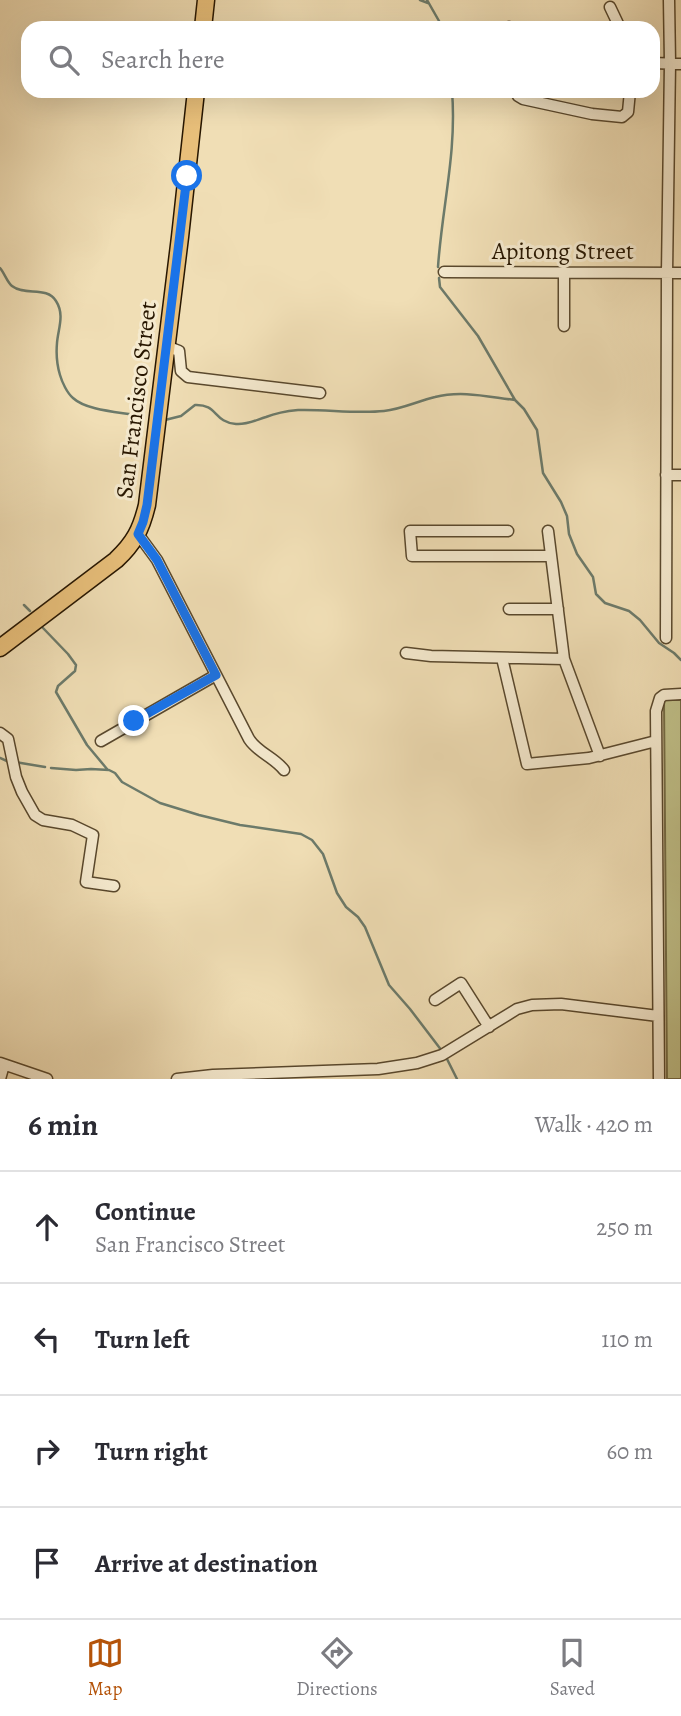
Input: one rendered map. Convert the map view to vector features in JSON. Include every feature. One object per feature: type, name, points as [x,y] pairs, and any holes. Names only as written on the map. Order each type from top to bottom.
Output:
[{"type":"main road","points":[[204,21],[206,0]]},
{"type":"main road","name":"San Francisco Street","points":[[0,648],[116,560],[129,548],[143,522],[195,98]]},
{"type":"street","points":[[666,638],[667,273],[676,64],[669,0]]},
{"type":"street","points":[[610,7],[617,21]]},
{"type":"street","points":[[521,98],[593,114],[622,117],[628,112],[629,98]]},
{"type":"street","name":"Apitong Street","points":[[444,272],[681,273]]},
{"type":"street","points":[[564,272],[564,326]]},
{"type":"street","points":[[166,346],[178,351],[181,371],[188,377],[320,393]]},
{"type":"street","points":[[666,475],[681,475]]},
{"type":"street","points":[[508,531],[410,531],[411,555],[551,555]]},
{"type":"street","points":[[548,531],[564,659],[600,756]]},
{"type":"street","points":[[138,534],[157,560],[254,746],[275,760],[284,770]]},
{"type":"street","points":[[509,609],[558,609]]},
{"type":"street","points":[[406,653],[564,659]]},
{"type":"street","points":[[502,658],[527,764],[600,756],[656,741]]},
{"type":"street","points":[[101,741],[216,675]]},
{"type":"street","points":[[659,1079],[657,703],[664,695],[681,694]]},
{"type":"street","points":[[0,733],[8,739],[16,777],[31,809],[43,820],[72,825],[93,835],[86,882],[114,886]]},
{"type":"street","points":[[435,1000],[461,983],[489,1027]]},
{"type":"street","points":[[177,1079],[399,1067],[442,1055],[517,1010],[531,1005],[561,1004],[658,1016]]},
{"type":"street","points":[[0,1079],[2,1064],[47,1079]]},
{"type":"green space","points":[[664,700],[681,700],[681,1079],[667,1079]]},
{"type":"waterway","points":[[420,0],[428,3]]},
{"type":"waterway","points":[[427,0],[439,21]]},
{"type":"waterway","points":[[438,267],[451,158],[452,98]]},
{"type":"waterway","points":[[0,268],[12,286],[52,296],[59,306],[61,317],[57,363],[62,381],[71,396],[87,406],[140,416]]},
{"type":"waterway","points":[[439,278],[440,287],[478,336],[515,400],[537,430],[543,473],[561,502],[567,516],[569,534],[577,554],[593,577],[596,594],[605,603],[629,611],[659,643],[681,660]]},
{"type":"waterway","points":[[165,420],[181,416],[195,405],[208,407],[229,423],[240,424],[298,410],[384,411],[455,394],[515,400]]},
{"type":"waterway","points":[[24,605],[30,611]]},
{"type":"waterway","points":[[43,628],[76,665],[75,671],[58,686],[56,692],[87,745],[107,769]]},
{"type":"waterway","points":[[0,758],[9,762]]},
{"type":"waterway","points":[[15,762],[45,767]]},
{"type":"waterway","points":[[51,768],[109,770],[122,782],[160,803],[240,825],[301,834],[312,840],[323,854],[337,893],[365,927],[389,985],[442,1051]]},
{"type":"waterway","points":[[446,1057],[457,1079]]},
{"type":"route","points":[[134,721],[216,675],[157,560],[138,534],[147,505],[187,176]]}]
